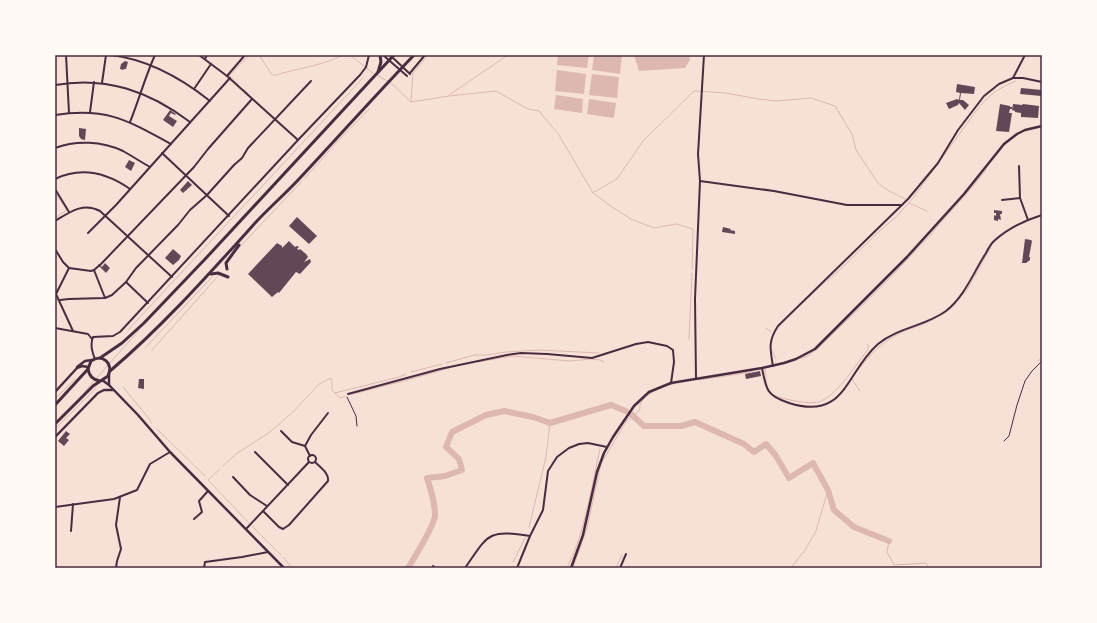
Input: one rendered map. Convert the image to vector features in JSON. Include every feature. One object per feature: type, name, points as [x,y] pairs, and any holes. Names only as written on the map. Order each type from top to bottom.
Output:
[{"type":"main road","points":[[377,74],[381,62],[380,55]]},
{"type":"main road","points":[[55,424],[148,338],[256,222],[286,193],[414,55]]},
{"type":"main road","points":[[55,405],[88,368],[94,359],[100,358],[122,343],[144,323],[377,74],[392,56]]},
{"type":"main road","points":[[227,269],[226,262],[256,222]]},
{"type":"main road","points":[[209,274],[218,273],[228,277]]},
{"type":"main road","points":[[100,358],[108,362],[110,366],[110,373]]},
{"type":"main road","points":[[88,368],[88,373],[93,379],[101,380]]},
{"type":"street","points":[[66,55],[69,113]]},
{"type":"street","points":[[102,83],[106,55]]},
{"type":"street","points":[[110,55],[119,56],[150,65],[181,81],[210,101]]},
{"type":"street","points":[[130,122],[155,55]]},
{"type":"street","points":[[198,55],[230,78],[298,140]]},
{"type":"street","points":[[205,59],[207,55]]},
{"type":"street","points":[[227,76],[245,55]]},
{"type":"street","points":[[92,338],[96,336],[110,336],[118,334],[172,278],[298,140],[360,75],[366,67],[369,55]]},
{"type":"street","points":[[383,55],[400,70],[409,75]]},
{"type":"street","points":[[409,75],[425,55]]},
{"type":"street","points":[[696,378],[695,300],[700,181],[698,154],[704,55]]},
{"type":"street","points":[[392,56],[403,66],[409,75]]},
{"type":"street","points":[[1013,78],[1024,56]]},
{"type":"street","points":[[194,90],[211,64]]},
{"type":"street","points":[[88,233],[130,189],[230,78]]},
{"type":"street","points":[[773,366],[770,344],[774,332],[778,326],[902,205],[938,163],[958,130],[984,96],[999,84],[1013,78],[1023,78],[1042,82]]},
{"type":"street","points":[[60,300],[105,298],[112,295],[126,282],[136,268],[178,225],[183,217],[242,158],[248,148],[311,81]]},
{"type":"street","points":[[55,84],[68,82],[94,82],[141,92],[177,112],[190,122]]},
{"type":"street","points":[[90,112],[94,82]]},
{"type":"street","points":[[94,270],[185,175],[252,99]]},
{"type":"street","points":[[55,115],[90,112],[103,114],[130,122],[171,144]]},
{"type":"street","points":[[571,568],[583,535],[597,472],[607,447],[634,406],[649,392],[660,386],[696,378],[773,366],[796,359],[809,353],[820,345],[907,257],[964,194],[1004,144],[1017,134],[1042,126]]},
{"type":"street","points":[[55,148],[77,142],[106,146],[123,151],[150,167]]},
{"type":"street","points":[[162,153],[229,216]]},
{"type":"street","points":[[1019,166],[1020,198],[1028,220]]},
{"type":"street","points":[[55,179],[66,174],[93,173],[110,176],[130,189]]},
{"type":"street","points":[[700,181],[774,190],[847,205],[902,205]]},
{"type":"street","points":[[55,189],[69,212]]},
{"type":"street","points":[[1002,200],[1020,198]]},
{"type":"street","points":[[55,221],[69,212],[81,207],[93,208],[100,211],[172,278]]},
{"type":"street","points":[[762,368],[767,389],[776,398],[804,407],[819,407],[827,405],[842,392],[860,365],[879,344],[896,332],[931,319],[947,310],[962,293],[993,242],[1028,220],[1042,215]]},
{"type":"street","points":[[55,249],[63,262],[69,268],[94,270]]},
{"type":"street","points":[[69,268],[56,293],[73,331]]},
{"type":"street","points":[[94,270],[105,298]]},
{"type":"street","points":[[126,282],[148,303]]},
{"type":"street","points":[[55,328],[88,334],[92,338],[94,359],[82,362],[55,392]]},
{"type":"street","points":[[348,394],[440,369],[494,357],[521,354],[547,354],[592,358],[636,344],[648,342],[668,346],[673,350],[674,362],[672,383]]},
{"type":"street","points":[[75,370],[79,366],[88,368]]},
{"type":"street","points":[[109,386],[110,373]]},
{"type":"street","points":[[101,380],[114,390],[152,430],[170,452],[284,568]]},
{"type":"street","points":[[55,437],[98,393],[104,390],[114,390]]},
{"type":"street","points":[[305,446],[311,435],[328,413]]},
{"type":"street","points":[[246,529],[309,462],[308,459],[310,456],[305,446],[292,442],[281,431]]},
{"type":"street","points":[[517,568],[530,536],[543,510],[548,471],[557,457],[568,448],[579,444],[588,443],[607,447]]},
{"type":"street","points":[[55,506],[120,497],[139,489],[150,464],[170,452]]},
{"type":"street","points":[[255,452],[288,485]]},
{"type":"street","points":[[263,511],[279,527],[283,528],[289,525],[328,482],[329,478],[326,472],[315,462],[315,456],[310,456]]},
{"type":"street","points":[[309,462],[312,464],[315,462]]},
{"type":"street","points":[[233,477],[250,495],[267,506]]},
{"type":"street","points":[[194,519],[202,512],[199,501],[208,491]]},
{"type":"street","points":[[116,568],[121,549],[116,525],[120,497]]},
{"type":"street","points":[[71,531],[74,504]]},
{"type":"street","points":[[465,568],[483,543],[497,533],[530,536]]},
{"type":"street","points":[[204,568],[205,562],[208,561],[268,552]]},
{"type":"street","points":[[620,568],[626,554]]},
{"type":"lane","points":[[1004,441],[1009,436],[1025,381],[1042,361]]},
{"type":"path","points":[[348,394],[347,397],[356,416],[357,426]]},
{"type":"shaded area","points":[[558,55],[589,55],[587,68],[557,65]]},
{"type":"shaded area","points":[[594,55],[622,55],[620,74],[592,70]]},
{"type":"shaded area","points":[[634,55],[689,55],[690,60],[685,68],[639,71]]},
{"type":"shaded area","points":[[557,70],[586,74],[584,94],[555,91]]},
{"type":"shaded area","points":[[592,74],[619,77],[617,98],[589,95]]},
{"type":"shaded area","points":[[556,95],[583,99],[582,113],[554,109]]},
{"type":"shaded area","points":[[589,99],[616,103],[614,118],[587,114]]},
{"type":"building","points":[[125,61],[128,62],[126,69],[120,69],[121,64]]},
{"type":"building","points":[[957,84],[975,87],[974,94],[961,93],[960,100],[963,100],[969,105],[965,110],[959,103],[958,105],[949,109],[946,103],[957,99],[959,100],[960,93],[956,92]]},
{"type":"building","points":[[1021,88],[1042,90],[1041,96],[1020,94]]},
{"type":"building","points":[[1000,104],[1012,107],[1009,113],[1012,113],[1009,132],[996,131]]},
{"type":"building","points":[[1013,104],[1039,106],[1038,118],[1021,117],[1021,113],[1012,110]]},
{"type":"building","points":[[170,110],[176,114],[171,113],[169,116],[177,121],[173,127],[163,120]]},
{"type":"building","points":[[79,128],[86,129],[85,140],[81,139],[79,136]]},
{"type":"building","points":[[129,160],[135,163],[131,171],[125,167]]},
{"type":"building","points":[[188,181],[192,185],[183,193],[180,190]]},
{"type":"building","points":[[994,210],[1002,211],[1002,214],[1000,214],[1001,220],[994,220],[994,215],[996,216],[996,213],[994,213]]},
{"type":"building","points":[[297,217],[317,236],[309,244],[289,226]]},
{"type":"building","points":[[723,227],[735,231],[735,234],[722,232]]},
{"type":"building","points":[[1025,239],[1032,241],[1029,257],[1030,260],[1026,263],[1022,263]]},
{"type":"building","points":[[289,241],[295,247],[299,247],[297,249],[300,249],[306,254],[308,257],[304,262],[310,259],[311,262],[300,274],[296,272],[279,293],[278,292],[272,297],[248,274],[277,243],[282,246],[282,248]]},
{"type":"building","points":[[173,249],[181,256],[173,265],[165,258]]},
{"type":"building","points":[[105,263],[110,268],[106,273],[98,265],[99,264],[102,267]]},
{"type":"building","points":[[760,371],[761,376],[746,379],[745,374]]},
{"type":"building","points":[[139,379],[144,379],[144,389],[138,388]]},
{"type":"building","points":[[66,431],[70,434],[66,438],[69,440],[64,446],[58,441]]},
{"type":"waterway","points":[[238,84],[229,76],[249,55]]},
{"type":"waterway","points":[[259,55],[272,75],[318,64],[343,55]]},
{"type":"waterway","points":[[350,55],[374,74]]},
{"type":"waterway","points":[[411,101],[413,73],[428,55]]},
{"type":"waterway","points":[[449,95],[508,55]]},
{"type":"waterway","points":[[377,75],[392,84],[411,102],[496,91],[528,109],[539,111],[559,135],[593,193],[631,219],[654,228],[676,224],[693,229],[692,269]]},
{"type":"waterway","points":[[128,330],[363,78]]},
{"type":"waterway","points":[[827,281],[896,217],[913,198],[976,111],[985,101],[994,93],[1016,81]]},
{"type":"waterway","points":[[243,89],[248,93]]},
{"type":"waterway","points":[[594,192],[617,179],[643,141],[694,91],[698,91],[725,93],[776,101],[811,98],[835,106],[852,134],[856,150],[878,183],[889,191],[905,199]]},
{"type":"waterway","points":[[305,178],[369,109]]},
{"type":"waterway","points":[[799,359],[808,356],[817,349],[880,288],[931,235],[986,170]]},
{"type":"waterway","points":[[236,251],[302,181]]},
{"type":"waterway","points":[[55,193],[67,210],[55,218]]},
{"type":"waterway","points":[[909,203],[927,211]]},
{"type":"waterway","points":[[961,296],[967,290],[991,247]]},
{"type":"waterway","points":[[689,339],[692,273]]},
{"type":"waterway","points":[[152,350],[219,275]]},
{"type":"waterway","points":[[145,348],[212,277]]},
{"type":"waterway","points":[[808,298],[825,282]]},
{"type":"waterway","points":[[943,314],[950,309]]},
{"type":"waterway","points":[[858,370],[881,345],[900,333],[932,320]]},
{"type":"waterway","points":[[766,328],[771,332]]},
{"type":"waterway","points":[[109,364],[140,329]]},
{"type":"waterway","points":[[775,396],[811,403],[821,401],[828,397],[841,385],[869,348],[867,344]]},
{"type":"waterway","points":[[446,363],[474,355],[506,352],[539,350],[599,353]]},
{"type":"waterway","points":[[772,351],[776,359]]},
{"type":"waterway","points":[[478,362],[512,356],[570,361],[591,359],[604,362]]},
{"type":"waterway","points":[[1038,361],[1042,357]]},
{"type":"waterway","points":[[411,372],[442,364]]},
{"type":"waterway","points":[[96,379],[107,366]]},
{"type":"waterway","points":[[349,395],[449,368]]},
{"type":"waterway","points":[[765,369],[767,386]]},
{"type":"waterway","points":[[699,380],[753,371]]},
{"type":"waterway","points":[[223,466],[236,454],[270,432],[294,411],[319,384],[331,378],[332,390],[335,393],[406,374]]},
{"type":"waterway","points":[[55,399],[75,379]]},
{"type":"waterway","points":[[852,379],[860,391]]},
{"type":"waterway","points":[[83,394],[94,381]]},
{"type":"waterway","points":[[670,385],[676,383]]},
{"type":"waterway","points":[[123,387],[151,423]]},
{"type":"waterway","points":[[55,429],[96,388]]},
{"type":"waterway","points":[[573,568],[587,528],[601,464],[627,420],[634,416],[640,409],[640,404],[645,397],[654,391]]},
{"type":"waterway","points":[[335,393],[340,398],[345,396]]},
{"type":"waterway","points":[[408,568],[424,542],[434,520],[434,501],[427,478],[445,476],[462,470],[459,459],[446,447],[452,432],[486,415],[504,411],[533,417],[550,423],[611,405],[626,411]]},
{"type":"waterway","points":[[626,411],[631,414]]},
{"type":"waterway","points":[[631,414],[644,426],[681,426],[695,422],[744,444],[754,452],[766,444],[776,456],[789,478],[813,463],[828,490],[834,510],[854,527],[889,541]]},
{"type":"waterway","points":[[529,527],[546,457],[550,423]]},
{"type":"waterway","points":[[157,429],[205,476]]},
{"type":"waterway","points":[[567,568],[583,525],[600,449]]},
{"type":"waterway","points":[[220,469],[208,480],[249,523]]},
{"type":"waterway","points":[[791,568],[805,550],[816,531],[828,490]]},
{"type":"waterway","points":[[252,526],[281,555]]},
{"type":"waterway","points":[[513,562],[525,538]]},
{"type":"waterway","points":[[889,541],[887,552],[894,565],[926,563],[929,568]]},
{"type":"waterway","points":[[616,568],[622,555]]},
{"type":"waterway","points":[[283,557],[292,568]]}]
